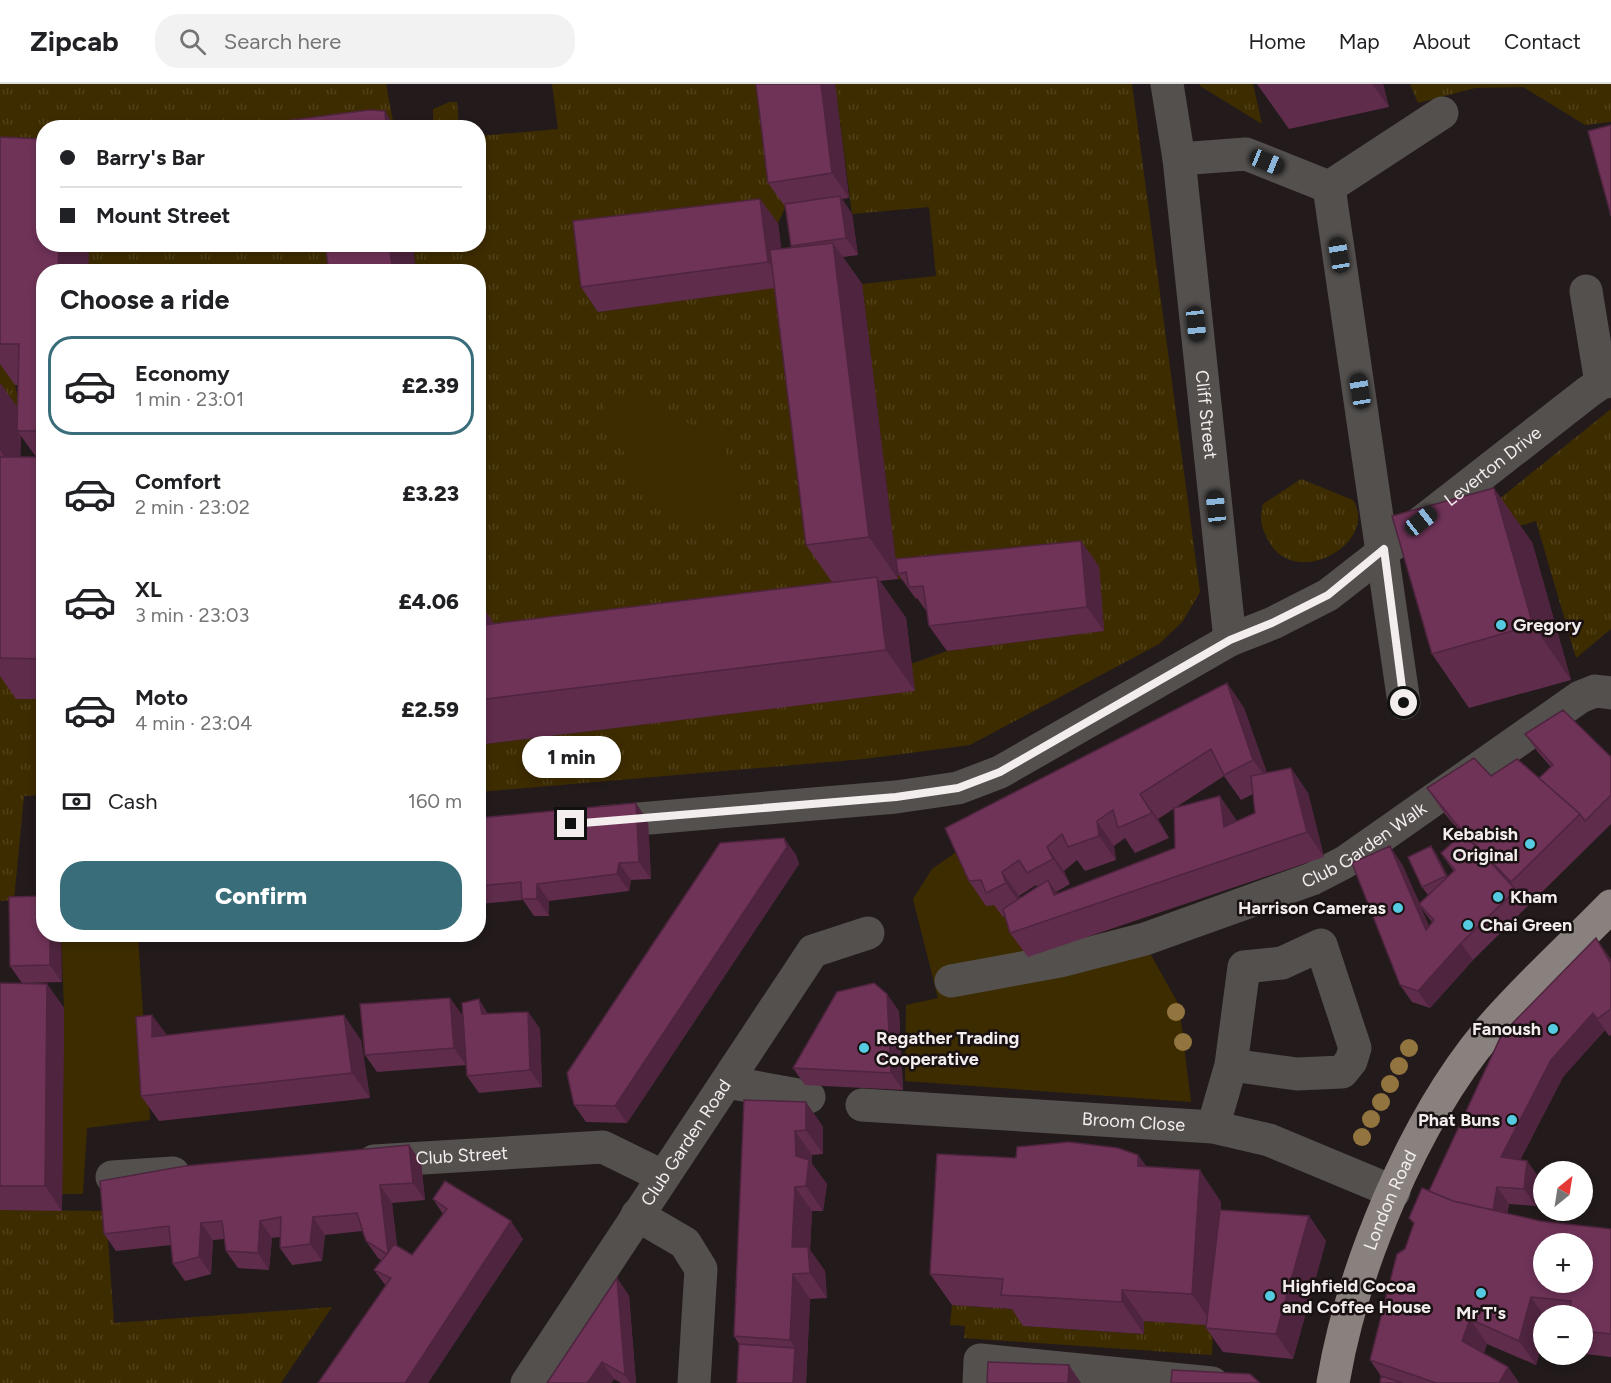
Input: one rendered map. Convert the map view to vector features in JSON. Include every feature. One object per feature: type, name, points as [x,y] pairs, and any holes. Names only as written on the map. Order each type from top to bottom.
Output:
[{"type":"main road","name":"London Road","points":[[1333,1383],[1353,1298],[1394,1192],[1424,1129],[1468,1057],[1506,1012],[1610,908]]},
{"type":"street","name":"Cliff Street","points":[[1167,84],[1179,159],[1230,640]]},
{"type":"street","points":[[1329,187],[1442,113]]},
{"type":"street","points":[[1179,159],[1246,154],[1329,187]]},
{"type":"street","points":[[1329,187],[1384,549],[1404,703]]},
{"type":"street","name":"Leverton Drive","points":[[1230,640],[1272,623],[1328,595],[1384,549],[1606,382],[1586,291]]},
{"type":"street","points":[[574,824],[896,797],[958,788],[1000,772],[1230,640]]},
{"type":"street","name":"Club Garden Walk","points":[[951,981],[1060,962],[1145,939],[1312,879],[1345,862],[1580,697],[1602,690],[1611,693]]},
{"type":"street","name":"Club Garden Road","points":[[527,1383],[813,951],[868,933]]},
{"type":"street","points":[[1213,1127],[1231,1065],[1244,967],[1282,963],[1321,945],[1355,1048],[1351,1061],[1342,1071],[1297,1074],[1231,1065]]},
{"type":"street","points":[[727,1082],[809,1097]]},
{"type":"street","name":"Broom Close","points":[[862,1105],[1213,1127],[1269,1140],[1394,1192]]},
{"type":"street","name":"Club Street","points":[[345,1162],[603,1147],[662,1176]]},
{"type":"street","points":[[112,1177],[204,1171]]},
{"type":"street","points":[[637,1215],[685,1243],[701,1269],[694,1383]]},
{"type":"street","points":[[979,1383],[980,1360],[1212,1383]]},
{"type":"green space","points":[[0,84],[386,84],[393,120],[36,120],[36,230],[15,385],[21,413],[0,413]]},
{"type":"green space","points":[[552,84],[770,84],[785,208],[778,223],[590,246],[598,312],[786,286],[866,583],[906,618],[513,666],[486,636],[486,264],[415,264],[414,252],[486,252],[486,135],[558,129]]},
{"type":"green space","points":[[835,84],[1132,84],[1200,592],[1183,621],[1159,644],[970,745],[864,759],[486,791],[486,744],[914,691],[911,664],[947,651],[1104,631],[941,581],[898,579],[862,284],[936,276],[929,207],[852,214]]},
{"type":"green space","points":[[1200,84],[1253,84],[1262,124],[1200,86]]},
{"type":"green space","points":[[1410,84],[1611,84],[1611,122],[1585,125],[1523,87],[1475,88],[1418,103]]},
{"type":"green space","points":[[450,102],[457,102],[458,120],[433,120],[433,109]]},
{"type":"green space","points":[[89,252],[350,252],[351,264],[88,264]]},
{"type":"green space","points":[[606,389],[721,437],[738,495],[730,523],[656,509],[604,417]]},
{"type":"green space","points":[[1611,409],[1611,629],[1576,658],[1536,521],[1432,553]]},
{"type":"green space","points":[[0,479],[16,699],[36,699],[36,795],[24,796],[14,900],[0,901]]},
{"type":"green space","points":[[1301,479],[1353,500],[1358,516],[1355,531],[1345,545],[1331,555],[1314,561],[1296,562],[1281,555],[1268,540],[1261,522],[1261,514],[1263,504]]},
{"type":"green space","points":[[976,838],[1052,973],[1147,948],[1179,1005],[1191,1102],[905,1081],[906,1005],[938,998],[913,899],[932,869]]},
{"type":"green space","points":[[61,942],[138,942],[150,1120],[87,1128],[83,1194],[62,1194],[64,1008]]},
{"type":"green space","points":[[0,1210],[106,1211],[114,1323],[332,1307],[281,1383],[0,1383]]},
{"type":"green space","points":[[952,1305],[1025,1310],[1024,1326],[1143,1334],[1144,1321],[1213,1325],[1212,1355],[964,1338],[965,1326],[950,1325]]},
{"type":"building","points":[[756,84],[821,84],[832,173],[768,183]]},
{"type":"building","points":[[369,110],[385,111],[386,120],[293,120]]},
{"type":"building","points":[[1611,125],[1611,216],[1588,131]]},
{"type":"building","points":[[0,137],[36,139],[36,252],[59,252],[58,264],[36,264],[36,431],[17,431],[19,344],[0,344]]},
{"type":"building","points":[[840,196],[846,238],[791,246],[785,204]]},
{"type":"building","points":[[760,199],[768,262],[581,287],[573,221]]},
{"type":"building","points":[[833,243],[869,537],[806,545],[770,250]]},
{"type":"building","points":[[326,252],[390,252],[392,264],[328,264]]},
{"type":"building","points":[[0,457],[36,457],[36,659],[0,658]]},
{"type":"building","points":[[1494,488],[1533,625],[1432,654],[1392,516]]},
{"type":"building","points":[[1081,541],[1087,607],[929,626],[923,586],[909,587],[906,572],[898,574],[896,559]]},
{"type":"building","points":[[877,577],[886,650],[486,699],[486,625]]},
{"type":"building","points":[[1227,683],[1253,760],[1224,775],[1211,749],[1140,794],[1152,813],[1118,828],[1113,810],[1097,821],[1099,836],[1068,847],[1062,834],[1047,847],[1053,859],[1027,873],[1019,860],[1002,872],[1006,883],[986,893],[981,880],[969,881],[945,828]]},
{"type":"building","points":[[1563,710],[1611,757],[1611,795],[1585,821],[1539,778],[1553,765],[1525,734]]},
{"type":"building","name":"Kebabish Original","points":[[1474,758],[1491,776],[1517,759],[1580,814],[1511,882],[1457,825],[1427,788]]},
{"type":"building","points":[[1291,768],[1307,832],[1010,933],[1003,909],[1048,880],[1054,895],[1175,848],[1174,808],[1220,796],[1224,827],[1255,813],[1251,776]]},
{"type":"building","points":[[636,803],[639,862],[619,863],[617,874],[537,884],[537,899],[522,899],[521,882],[486,885],[486,817]]},
{"type":"building","points":[[1463,833],[1516,890],[1461,943],[1418,991],[1400,985],[1352,863],[1390,846],[1426,930],[1434,920],[1419,904],[1455,870],[1441,853]]},
{"type":"building","points":[[784,838],[787,847],[615,1106],[574,1105],[567,1073],[720,843]]},
{"type":"building","points":[[1431,846],[1446,876],[1422,887],[1408,857]]},
{"type":"building","points":[[36,896],[36,942],[50,942],[50,965],[10,966],[9,897]]},
{"type":"building","points":[[1596,938],[1611,964],[1611,1009],[1597,1019],[1593,1013],[1551,1060],[1501,1157],[1527,1161],[1524,1189],[1497,1187],[1493,1210],[1453,1201],[1429,1191],[1502,1034]]},
{"type":"building","points":[[0,983],[47,984],[45,1186],[0,1186]]},
{"type":"building","name":"Regather Trading Cooperative","points":[[874,983],[887,994],[891,1073],[793,1068],[837,992]]},
{"type":"building","points":[[450,998],[454,1048],[365,1055],[360,1004]]},
{"type":"building","points":[[479,999],[482,1014],[528,1012],[530,1070],[467,1076],[462,1003]]},
{"type":"building","points":[[152,1015],[152,1037],[344,1015],[352,1073],[141,1096],[136,1017]]},
{"type":"building","points":[[744,1100],[806,1102],[806,1130],[795,1131],[796,1156],[809,1160],[806,1186],[795,1187],[792,1247],[808,1247],[810,1273],[793,1274],[790,1340],[734,1336]]},
{"type":"building","points":[[1069,1142],[1118,1148],[1138,1155],[1138,1166],[1200,1170],[1192,1294],[1122,1290],[1122,1302],[1001,1295],[1003,1279],[930,1274],[937,1154],[1016,1158],[1017,1147]]},
{"type":"building","points":[[409,1145],[413,1183],[380,1185],[388,1253],[394,1244],[412,1255],[447,1209],[433,1199],[445,1181],[511,1221],[405,1383],[318,1383],[391,1278],[374,1270],[387,1254],[366,1241],[357,1213],[313,1217],[310,1244],[280,1248],[281,1217],[260,1221],[258,1253],[226,1251],[222,1221],[201,1223],[199,1257],[173,1264],[169,1226],[104,1234],[100,1181],[185,1166]]},
{"type":"building","points":[[1422,1188],[1453,1201],[1533,1221],[1611,1229],[1611,1334],[1593,1332],[1593,1305],[1570,1305],[1571,1301],[1531,1297],[1519,1341],[1470,1319],[1462,1341],[1508,1367],[1499,1383],[1436,1383],[1370,1360],[1397,1254],[1405,1249],[1414,1223],[1409,1218]]},
{"type":"building","points":[[1220,1210],[1309,1216],[1276,1334],[1206,1328]]},
{"type":"building","points":[[617,1278],[625,1375],[602,1362],[588,1383],[547,1383]]},
{"type":"building","points":[[739,1344],[795,1348],[793,1383],[737,1383]]},
{"type":"building","points":[[988,1362],[1069,1365],[1068,1383],[987,1383]]},
{"type":"building","points":[[1172,1370],[1250,1374],[1260,1383],[1171,1383]]},
{"type":"building","points":[[1381,1376],[1403,1383],[1380,1383]]},
{"type":"place","name":"Gregory","points":[[1501,625]]},
{"type":"place","name":"Kebabish Original","points":[[1530,844]]},
{"type":"place","name":"Kham","points":[[1498,897]]},
{"type":"place","name":"Harrison Cameras","points":[[1398,908]]},
{"type":"place","name":"Chai Green","points":[[1468,925]]},
{"type":"place","name":"Fanoush","points":[[1553,1029]]},
{"type":"place","name":"Regather Trading Cooperative","points":[[864,1048]]},
{"type":"place","name":"Phat Buns","points":[[1512,1120]]},
{"type":"place","name":"Mr T's","points":[[1481,1293]]},
{"type":"place","name":"Highfield Cocoa and Coffee House","points":[[1270,1296]]},
{"type":"route","points":[[571,824],[896,797],[958,788],[1000,772],[1230,640],[1272,623],[1328,595],[1384,549],[1404,703]]}]
